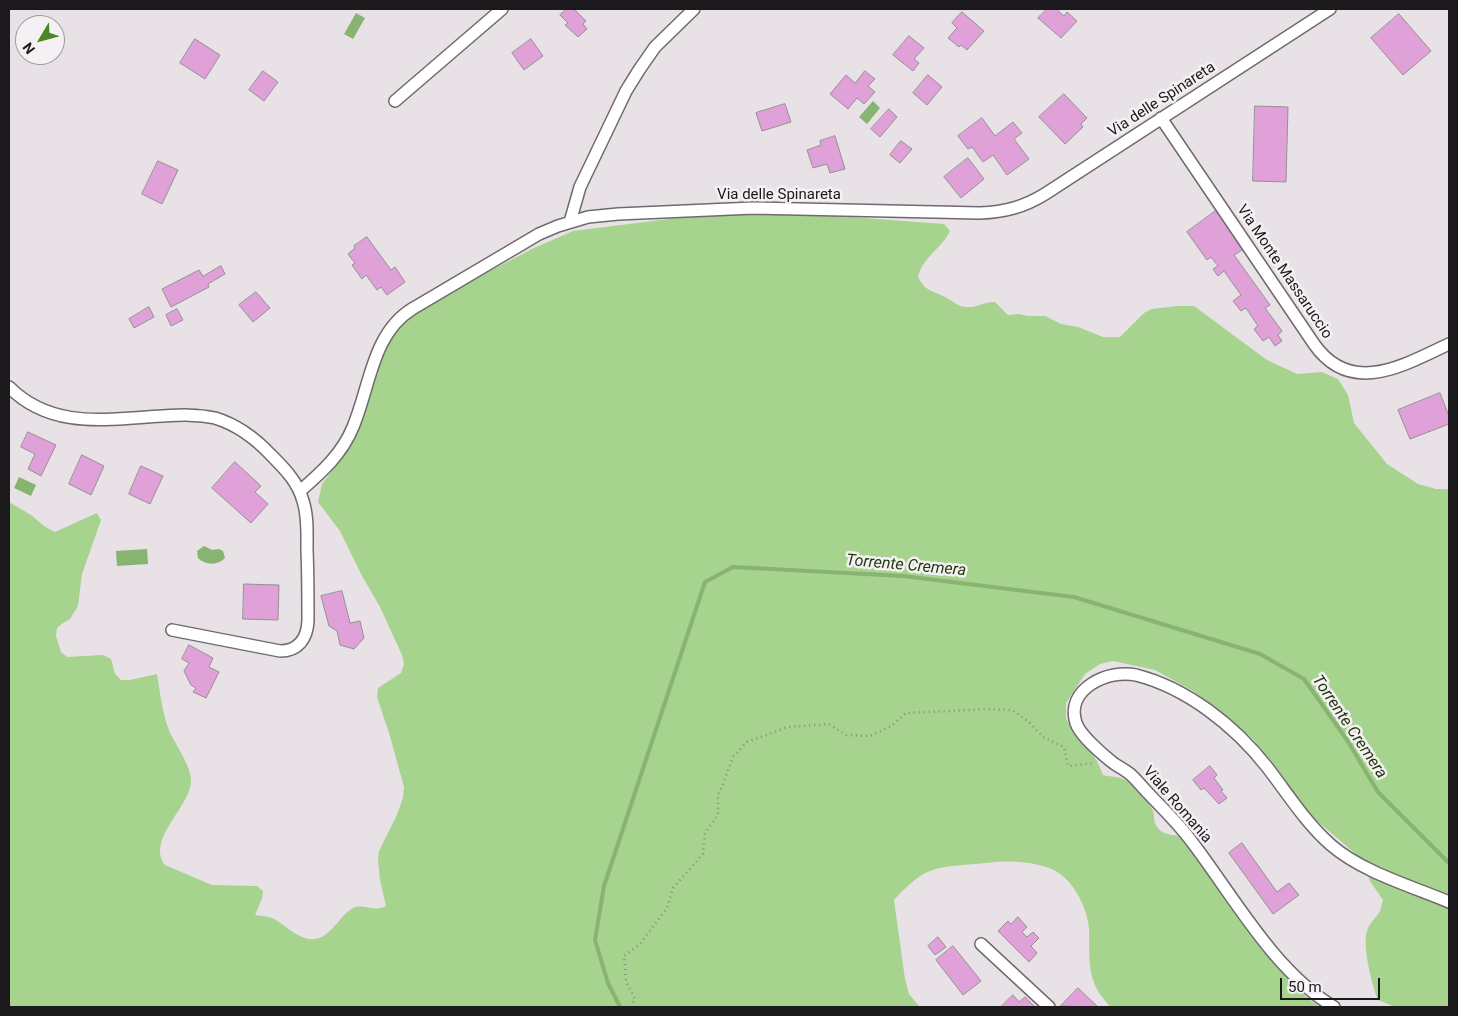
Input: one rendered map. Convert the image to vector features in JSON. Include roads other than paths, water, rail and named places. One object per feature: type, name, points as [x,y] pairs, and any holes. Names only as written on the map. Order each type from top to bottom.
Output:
[{"type":"street","points":[[395,100],[502,9]]},
{"type":"street","points":[[570,222],[580,187],[626,91],[649,54],[694,9]]},
{"type":"street","name":"Via delle Spinareta","points":[[300,491],[332,462],[346,442],[354,426],[380,347],[391,326],[398,318],[539,234],[588,217],[618,214],[753,208],[980,213],[1000,212],[1021,207],[1330,9]]},
{"type":"street","name":"Via Monte Massaruccio","points":[[1161,118],[1314,344],[1327,358],[1346,369],[1360,373],[1377,373],[1395,368],[1449,344]]},
{"type":"street","points":[[9,387],[18,396],[36,408],[64,418],[106,419],[186,415],[217,419],[237,427],[258,441],[289,473],[300,491],[304,502],[307,534],[308,622],[307,633],[298,646],[280,651],[172,630]]},
{"type":"street","name":"Viale Romania","points":[[1334,1007],[1317,997],[1292,973],[1238,906],[1181,828],[1130,773],[1110,761],[1091,743],[1078,726],[1074,714],[1078,700],[1090,684],[1107,676],[1131,674],[1160,683],[1184,695],[1243,740],[1267,767],[1306,819],[1332,846],[1356,862],[1449,902]]},
{"type":"street","points":[[981,944],[1049,1007]]},
{"type":"waterway","name":"Torrente Cremera","points":[[620,1007],[608,983],[595,940],[604,886],[705,582],[733,567],[903,576],[1074,597],[1260,654],[1304,679],[1347,740],[1378,792],[1449,863]]}]
